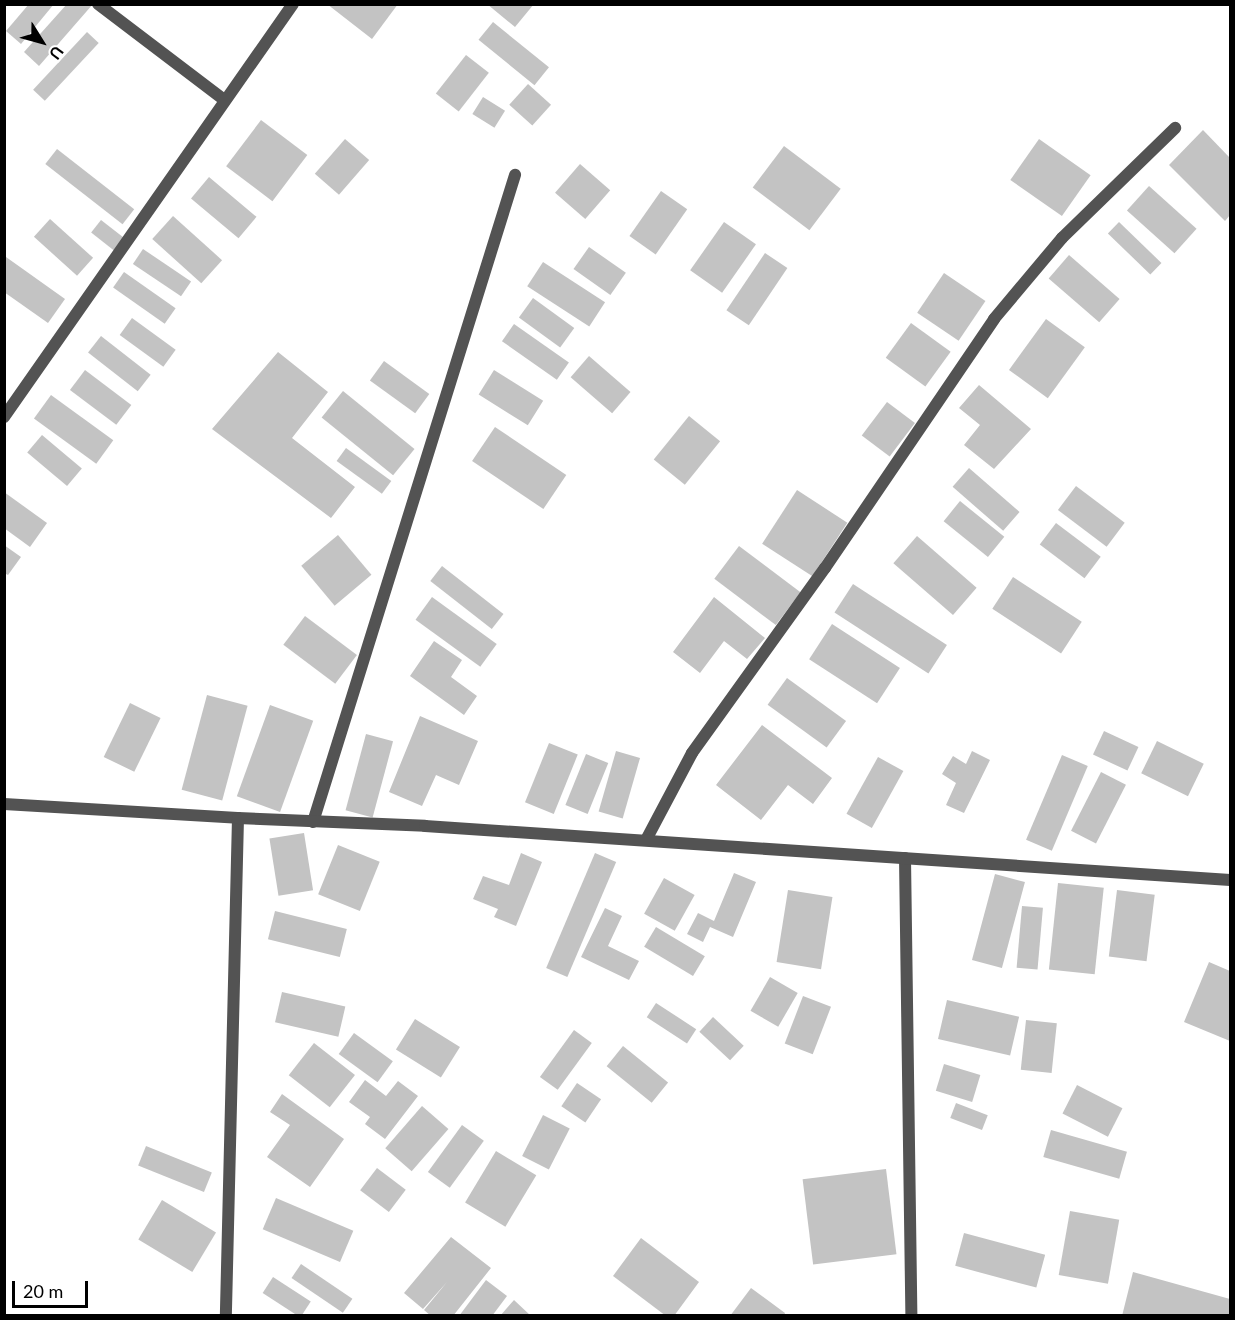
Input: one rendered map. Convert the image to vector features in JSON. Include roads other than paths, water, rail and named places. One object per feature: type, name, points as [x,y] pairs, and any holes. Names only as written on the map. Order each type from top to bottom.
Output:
[{"type":"street","points":[[98,4],[223,99]]},
{"type":"street","points":[[4,417],[223,99],[292,4]]},
{"type":"street","points":[[646,840],[692,753],[825,568],[994,319],[1062,238],[1175,128]]},
{"type":"street","points":[[313,822],[515,174]]},
{"type":"street","points":[[4,804],[646,840],[1230,880]]},
{"type":"street","points":[[226,1316],[238,818]]},
{"type":"street","points":[[905,858],[911,1316]]}]
